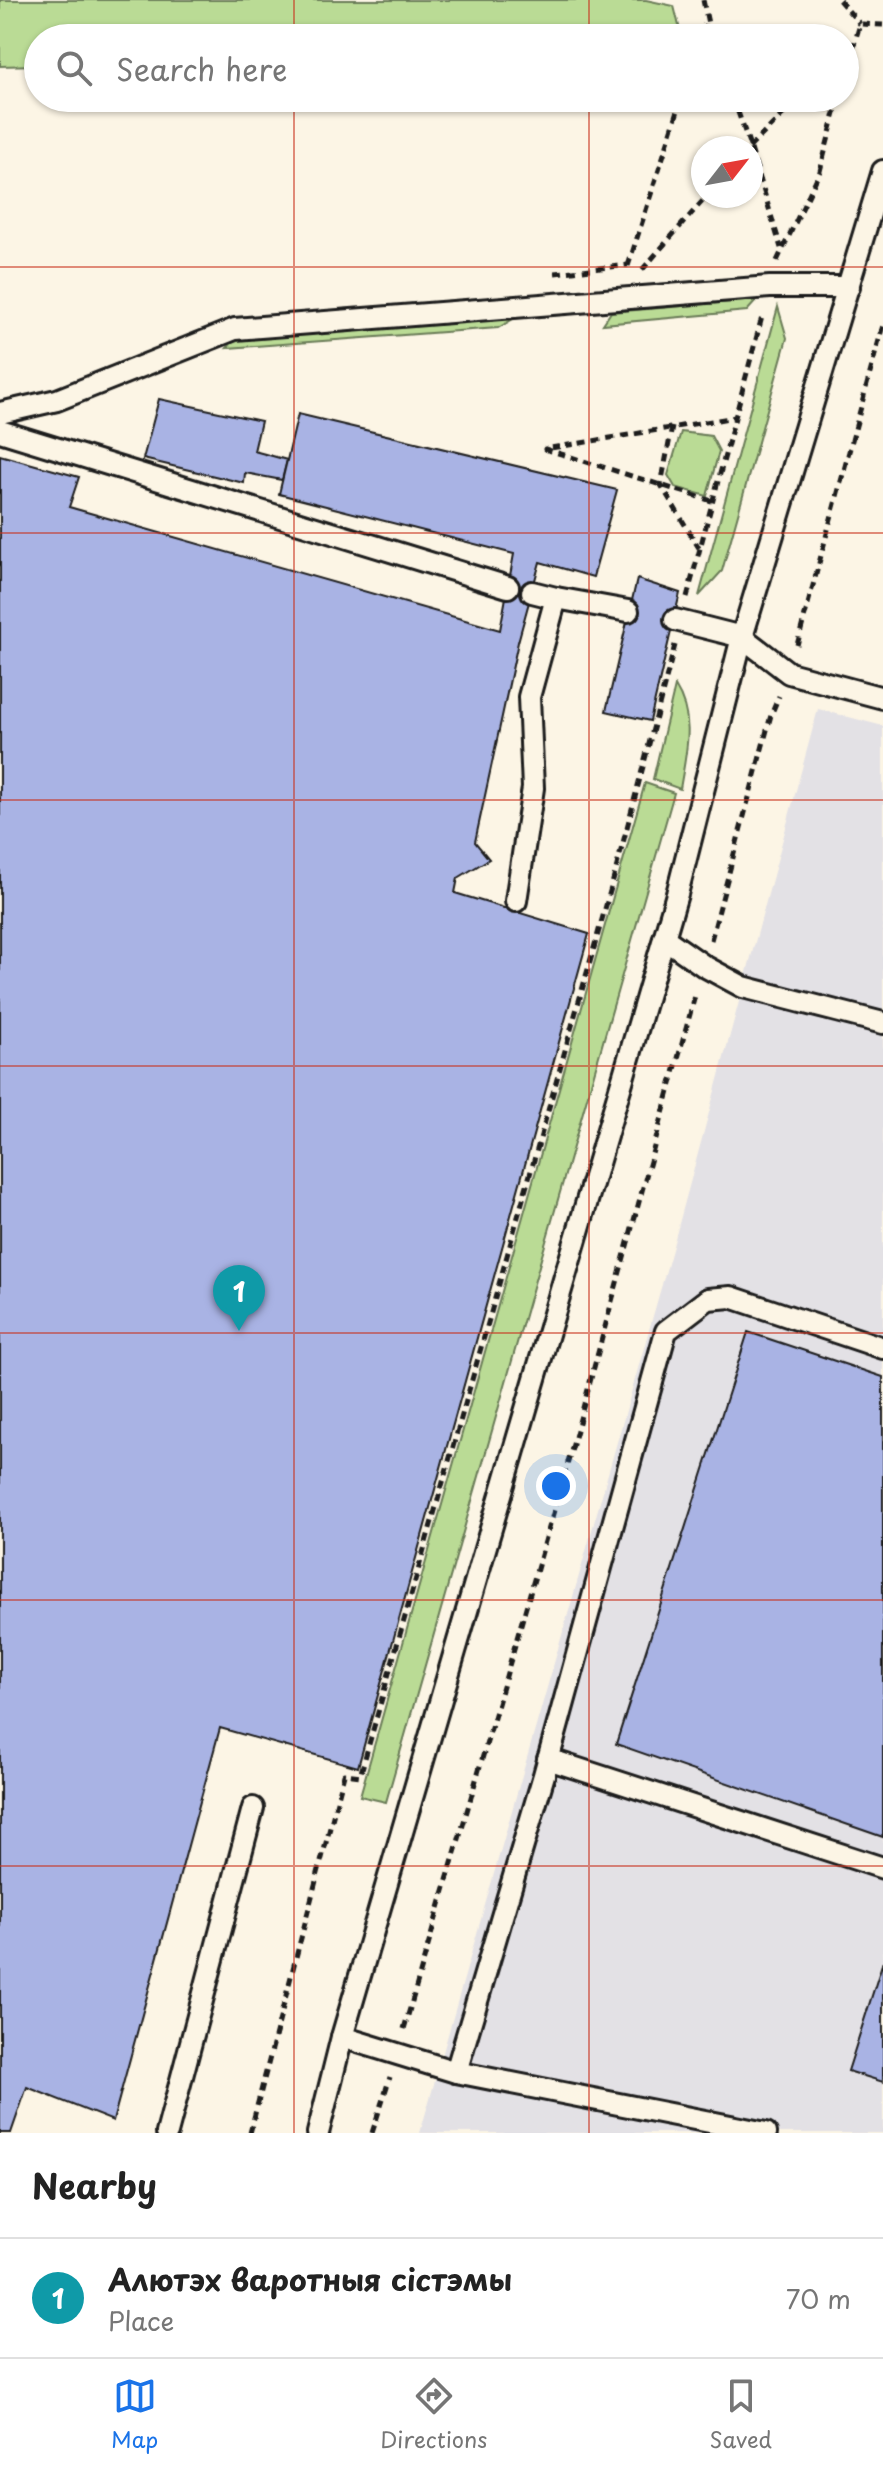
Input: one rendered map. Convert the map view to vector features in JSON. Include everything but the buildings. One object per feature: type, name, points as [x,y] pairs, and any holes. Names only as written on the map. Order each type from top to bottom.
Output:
[{"type":"lane","points":[[318,2133],[342,2037],[664,938],[742,637],[883,171]]},
{"type":"lane","points":[[0,413],[57,400],[235,329],[770,287],[849,287]]},
{"type":"lane","points":[[0,431],[508,587]]},
{"type":"lane","points":[[532,592],[628,611]]},
{"type":"lane","points":[[516,901],[533,788],[529,697],[556,598]]},
{"type":"lane","points":[[678,621],[742,637],[789,673],[883,698]]},
{"type":"lane","points":[[664,938],[704,966],[743,987],[883,1023]]},
{"type":"lane","points":[[456,2072],[548,1759],[666,1331],[708,1299],[731,1297],[883,1348]]},
{"type":"lane","points":[[548,1759],[883,1868]]},
{"type":"lane","points":[[167,2133],[253,1808]]},
{"type":"lane","points":[[342,2037],[456,2072],[766,2133]]},
{"type":"path","points":[[703,0],[705,23]]},
{"type":"path","points":[[839,0],[860,24],[883,25]]},
{"type":"path","points":[[618,298],[678,112]]},
{"type":"path","points":[[738,112],[746,136]]},
{"type":"path","points":[[762,136],[785,112]]},
{"type":"path","points":[[250,2133],[344,1774],[360,1776],[400,1639],[614,877],[678,621],[781,248],[820,171],[835,112]]},
{"type":"path","points":[[763,190],[781,248]]},
{"type":"path","points":[[618,298],[697,208]]},
{"type":"path","points":[[372,2133],[574,1441],[771,715],[789,673],[883,325]]},
{"type":"path","points":[[712,501],[545,449],[735,417]]},
{"type":"path","points":[[672,427],[661,485],[699,548]]},
{"type":"shaded area","points":[[818,709],[883,726],[883,2133],[420,2133],[673,1246]]},
{"type":"green space","points":[[0,0],[646,0],[674,6],[678,24],[24,24],[24,65],[0,66]]},
{"type":"green space","points":[[757,300],[747,311],[603,324],[611,312]]},
{"type":"green space","points":[[778,307],[787,338],[722,571],[699,596]]},
{"type":"green space","points":[[515,318],[498,328],[227,348],[235,339]]},
{"type":"green space","points":[[681,432],[711,436],[719,451],[707,496],[675,487],[668,475]]},
{"type":"green space","points":[[675,686],[685,711],[688,736],[680,789],[653,779]]},
{"type":"green space","points":[[645,783],[674,793],[386,1802],[360,1796]]},
{"type":"place","name":"Алютэх варотныя сістэмы","points":[[239,1331]]}]
